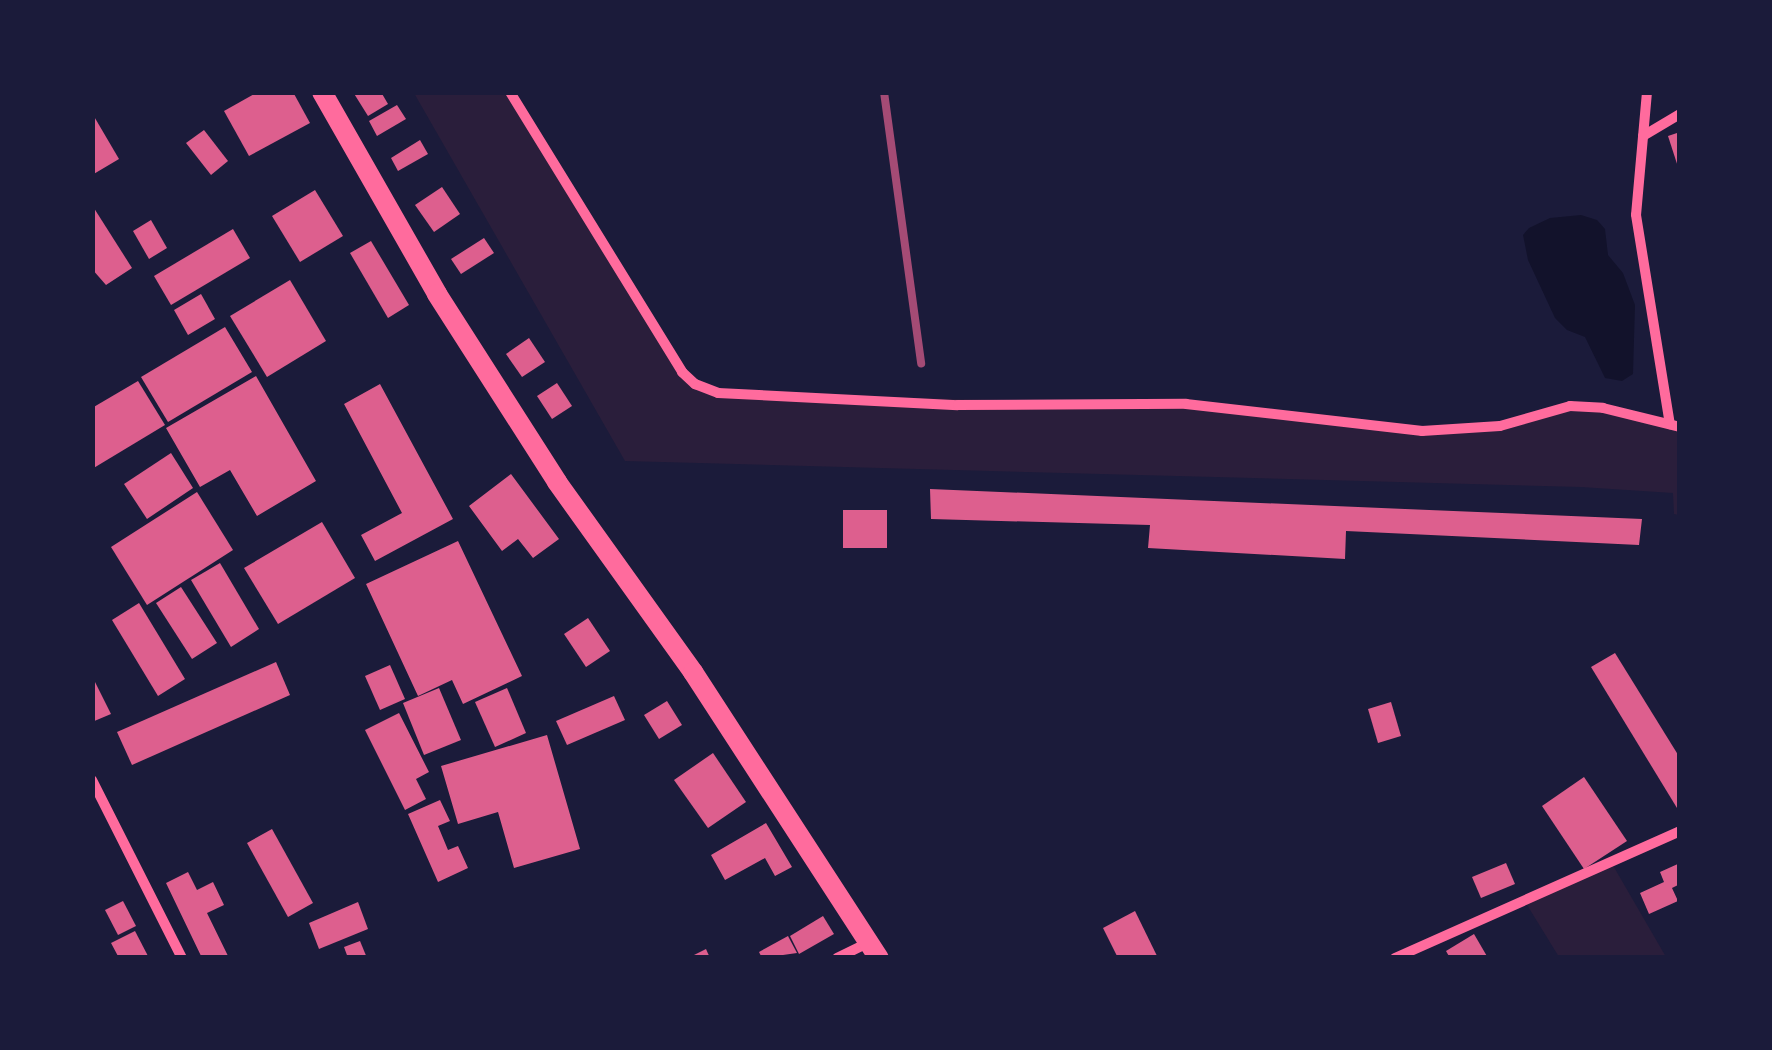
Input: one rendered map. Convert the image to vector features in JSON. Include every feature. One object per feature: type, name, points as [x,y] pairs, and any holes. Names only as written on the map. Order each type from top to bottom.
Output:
[{"type":"main road","points":[[322,92],[436,294],[557,482],[693,672],[875,950]]},
{"type":"street","points":[[510,92],[682,372],[694,384],[718,393],[958,406],[1186,404],[1422,431],[1500,426],[1570,406],[1604,408],[1675,426],[1636,214],[1647,92]]},
{"type":"street","points":[[1643,136],[1680,114]]},
{"type":"street","points":[[92,780],[182,958]]},
{"type":"street","points":[[1395,958],[1680,831]]},
{"type":"street","points":[[837,958],[875,950]]},
{"type":"shaded area","points":[[414,93],[510,93],[682,372],[718,393],[1123,403],[1473,431],[1570,406],[1679,427],[1679,515],[1674,514],[1673,493],[1581,487],[625,461]]},
{"type":"shaded area","points":[[1581,215],[1597,220],[1605,229],[1608,255],[1623,273],[1635,305],[1633,374],[1622,381],[1605,378],[1585,337],[1567,330],[1555,318],[1528,260],[1523,235],[1529,228],[1550,218]]},
{"type":"shaded area","points":[[1611,862],[1666,957],[1559,957],[1524,900]]},
{"type":"building","points":[[258,92],[293,92],[310,123],[249,156],[224,111]]},
{"type":"building","points":[[353,92],[381,92],[388,104],[368,116]]},
{"type":"building","points":[[397,105],[406,119],[377,136],[369,121]]},
{"type":"building","points":[[92,113],[119,159],[92,175]]},
{"type":"building","points":[[204,130],[228,161],[211,175],[186,143]]},
{"type":"building","points":[[1680,132],[1680,170],[1679,170],[1668,136]]},
{"type":"building","points":[[420,140],[428,154],[398,171],[391,158]]},
{"type":"building","points":[[442,187],[460,214],[434,232],[415,205]]},
{"type":"building","points":[[315,190],[343,236],[300,262],[272,216]]},
{"type":"building","points":[[92,205],[132,268],[106,285],[92,269]]},
{"type":"building","points":[[151,220],[167,248],[149,259],[133,231]]},
{"type":"building","points":[[233,229],[250,258],[171,305],[154,276]]},
{"type":"building","points":[[484,238],[494,253],[461,274],[451,259]]},
{"type":"building","points":[[371,241],[409,305],[388,318],[350,253]]},
{"type":"building","points":[[290,280],[326,341],[267,377],[230,316]]},
{"type":"building","points":[[201,294],[215,319],[188,335],[174,310]]},
{"type":"building","points":[[225,327],[252,372],[168,422],[141,377]]},
{"type":"building","points":[[529,338],[545,362],[522,377],[506,354]]},
{"type":"building","points":[[256,376],[316,481],[257,516],[230,470],[200,487],[166,428]]},
{"type":"building","points":[[138,381],[165,425],[92,469],[92,408]]},
{"type":"building","points":[[557,383],[572,406],[552,419],[537,396]]},
{"type":"building","points":[[380,384],[453,519],[375,561],[361,535],[402,513],[344,404]]},
{"type":"building","points":[[171,453],[193,488],[147,519],[124,484]]},
{"type":"building","points":[[511,474],[559,539],[533,558],[518,539],[502,551],[469,506]]},
{"type":"building","points":[[930,489],[1642,519],[1639,545],[1346,531],[1345,559],[1148,548],[1150,525],[931,519]]},
{"type":"building","points":[[197,492],[233,550],[147,605],[111,547]]},
{"type":"building","points":[[843,510],[887,510],[887,548],[843,548]]},
{"type":"building","points":[[322,522],[355,578],[278,624],[244,568]]},
{"type":"building","points":[[458,541],[522,676],[463,704],[452,680],[418,696],[366,584]]},
{"type":"building","points":[[220,563],[259,629],[231,647],[191,580]]},
{"type":"building","points":[[181,587],[217,643],[192,659],[156,603]]},
{"type":"building","points":[[139,603],[185,679],[158,696],[112,620]]},
{"type":"building","points":[[588,618],[610,651],[586,667],[564,634]]},
{"type":"building","points":[[1615,653],[1680,758],[1677,808],[1591,667]]},
{"type":"building","points":[[276,662],[290,695],[132,765],[117,732]]},
{"type":"building","points":[[390,665],[405,699],[380,710],[365,676]]},
{"type":"building","points":[[92,676],[111,714],[92,722]]},
{"type":"building","points":[[439,688],[461,740],[424,755],[403,703]]},
{"type":"building","points":[[507,688],[526,733],[495,747],[475,702]]},
{"type":"building","points":[[614,696],[625,720],[567,745],[556,721]]},
{"type":"building","points":[[667,701],[682,725],[659,739],[644,715]]},
{"type":"building","points":[[1391,702],[1401,736],[1378,743],[1368,709]]},
{"type":"building","points":[[399,713],[429,772],[416,779],[426,799],[405,810],[365,730]]},
{"type":"building","points":[[547,735],[580,849],[514,868],[498,812],[458,824],[441,766]]},
{"type":"building","points":[[713,753],[746,802],[708,828],[674,780]]},
{"type":"building","points":[[1584,777],[1627,841],[1584,869],[1542,806]]},
{"type":"building","points":[[440,800],[450,821],[438,826],[448,850],[458,846],[468,868],[438,882],[408,814]]},
{"type":"building","points":[[766,823],[792,867],[775,876],[765,858],[725,880],[711,855]]},
{"type":"building","points":[[272,829],[313,903],[288,917],[247,843]]},
{"type":"building","points":[[1506,863],[1515,884],[1481,898],[1472,877]]},
{"type":"building","points":[[1680,863],[1680,884],[1672,888],[1678,901],[1649,914],[1640,893],[1664,882],[1660,872]]},
{"type":"building","points":[[188,872],[197,890],[213,882],[224,905],[207,913],[229,958],[202,958],[166,883]]},
{"type":"building","points":[[123,901],[136,926],[118,935],[105,910]]},
{"type":"building","points":[[358,902],[368,929],[319,949],[309,923]]},
{"type":"building","points":[[1135,911],[1158,958],[1118,958],[1103,928]]},
{"type":"building","points":[[823,916],[834,934],[799,954],[790,936]]},
{"type":"building","points":[[135,931],[149,958],[119,958],[111,943]]},
{"type":"building","points":[[1474,934],[1488,958],[1450,958],[1446,951]]},
{"type":"building","points":[[788,936],[797,953],[762,958],[759,952]]},
{"type":"building","points":[[360,941],[367,958],[348,958],[344,947]]},
{"type":"building","points":[[706,949],[710,958],[688,958]]},
{"type":"railway","points":[[884,92],[921,363]]}]
